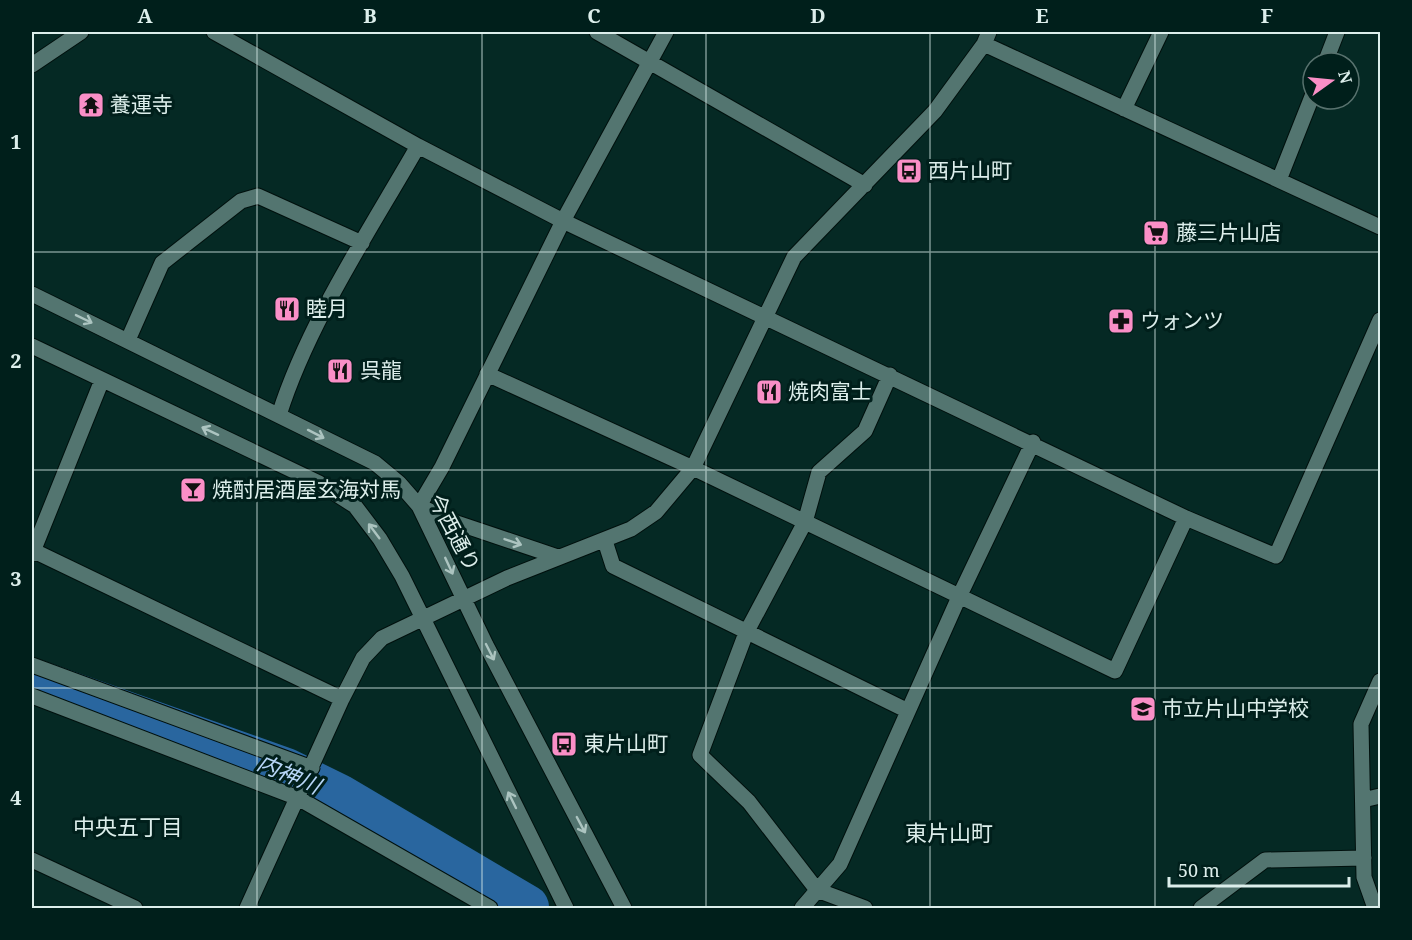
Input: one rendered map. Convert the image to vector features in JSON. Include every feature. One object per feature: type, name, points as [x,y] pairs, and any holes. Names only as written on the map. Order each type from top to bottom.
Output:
[{"type":"street","points":[[32,65],[39,52],[81,32]]},
{"type":"street","points":[[214,32],[418,146],[563,221],[1033,442],[1186,518],[1276,556],[1380,320]]},
{"type":"street","points":[[597,32],[865,185]]},
{"type":"street","points":[[558,557],[457,523],[419,506],[442,467],[563,221],[666,32]]},
{"type":"street","points":[[1124,109],[1161,32]]},
{"type":"street","points":[[1330,51],[1337,32]]},
{"type":"street","points":[[247,909],[342,699],[363,658],[382,638],[507,578],[605,541],[631,529],[656,512],[693,468],[794,257],[935,111],[987,38],[1124,109],[1380,227]]},
{"type":"street","points":[[1279,180],[1306,111]]},
{"type":"street","points":[[279,415],[289,385],[362,243],[418,146]]},
{"type":"street","points":[[128,340],[162,263],[241,201],[258,196],[362,243]]},
{"type":"street","name":"今西通り","points":[[32,294],[375,463],[399,483],[419,506],[624,909]]},
{"type":"street","points":[[32,346],[319,483],[354,506],[380,539],[423,618],[566,909]]},
{"type":"street","points":[[487,374],[693,468],[1115,670],[1186,518]]},
{"type":"street","points":[[865,909],[817,890],[749,802],[700,755],[746,633],[805,522],[819,472],[865,431],[890,375]]},
{"type":"street","points":[[102,380],[32,552],[342,699]]},
{"type":"street","points":[[802,909],[840,864],[960,597],[1033,442]]},
{"type":"street","points":[[605,541],[613,566],[908,711]]},
{"type":"street","points":[[32,665],[311,769]]},
{"type":"street","points":[[1375,909],[1364,877],[1362,724],[1380,681]]},
{"type":"street","points":[[32,696],[298,797],[490,909]]},
{"type":"street","points":[[1363,800],[1380,796]]},
{"type":"street","points":[[1201,909],[1265,860],[1364,858]]},
{"type":"street","points":[[32,860],[135,909]]},
{"type":"waterway","name":"内神川","points":[[32,680],[286,770],[339,796],[527,907]]},
{"type":"place","name":"養運寺","points":[[91,105]]},
{"type":"place","name":"西片山町","points":[[909,171]]},
{"type":"place","name":"藤三片山店","points":[[1156,233]]},
{"type":"place","name":"睦月","points":[[287,309]]},
{"type":"place","name":"ウォンツ","points":[[1121,321]]},
{"type":"place","name":"呉龍","points":[[340,371]]},
{"type":"place","name":"焼肉富士","points":[[769,392]]},
{"type":"place","name":"焼酎居酒屋玄海対馬","points":[[193,490]]},
{"type":"place","name":"市立片山中学校","points":[[1143,709]]},
{"type":"place","name":"東片山町","points":[[564,744]]},
{"type":"district","name":"中央五丁目","points":[[128,827]]},
{"type":"district","name":"東片山町","points":[[949,833]]}]
